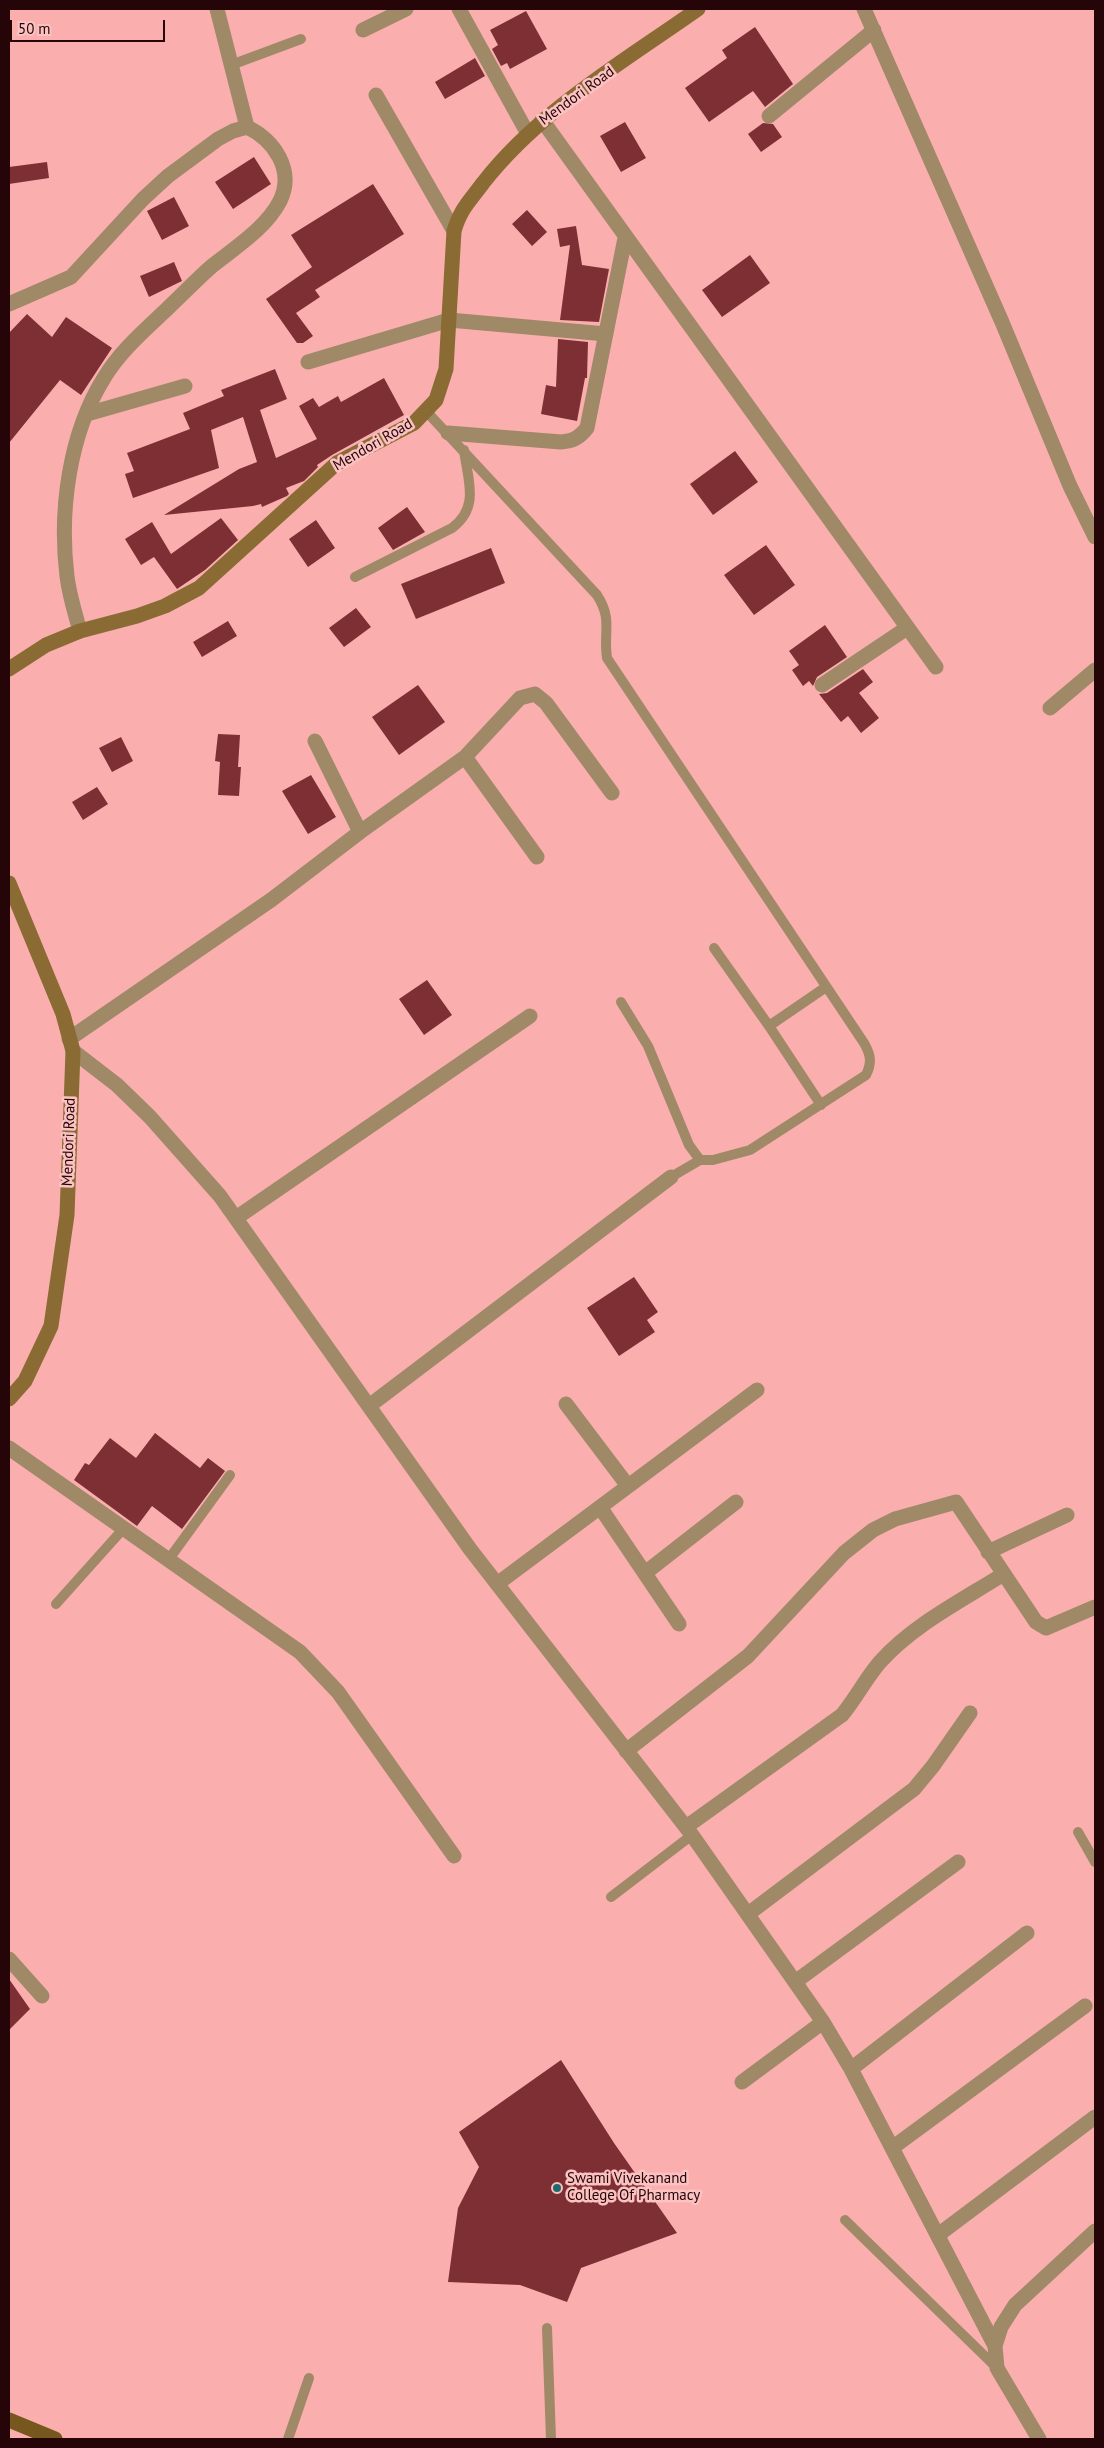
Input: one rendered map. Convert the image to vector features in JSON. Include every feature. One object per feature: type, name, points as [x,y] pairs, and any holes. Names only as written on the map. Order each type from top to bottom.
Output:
[{"type":"main road","name":"Mendori Road","points":[[9,669],[46,645],[80,631],[137,616],[165,606],[199,588],[337,463],[414,423],[436,400],[446,369],[454,231],[460,211],[495,168],[542,120],[698,9]]},
{"type":"main road","name":"Mendori Road","points":[[9,1399],[25,1381],[51,1326],[67,1215],[71,1045],[63,1014],[10,894]]},
{"type":"main road","points":[[9,2420],[55,2439]]},
{"type":"street","points":[[217,9],[247,127]]},
{"type":"street","points":[[363,30],[406,9]]},
{"type":"street","points":[[459,9],[528,134]]},
{"type":"street","points":[[864,9],[1002,322],[1070,486],[1095,537]]},
{"type":"street","points":[[769,116],[874,30]]},
{"type":"street","points":[[376,95],[454,231]]},
{"type":"street","points":[[542,120],[625,238],[936,667]]},
{"type":"street","points":[[9,304],[72,277],[144,199],[168,176],[233,130],[247,127],[262,134],[279,156],[285,178],[280,200],[260,226],[210,268],[135,340],[104,377],[87,414],[70,467],[63,522],[67,577],[80,631]]},
{"type":"street","points":[[448,433],[561,442],[572,441],[581,436],[587,428],[625,238]]},
{"type":"street","points":[[308,362],[449,320],[606,334]]},
{"type":"street","points":[[87,414],[186,386]]},
{"type":"street","points":[[822,685],[907,628]]},
{"type":"street","points":[[1050,708],[1095,670]]},
{"type":"street","points":[[612,793],[546,703],[535,694],[520,698],[465,757],[71,1045],[150,1117],[220,1196],[497,1584],[689,1831],[823,2022],[852,2070],[996,2346]]},
{"type":"street","points":[[315,741],[360,832]]},
{"type":"street","points":[[465,757],[536,857]]},
{"type":"street","points":[[236,1218],[530,1016]]},
{"type":"street","points":[[369,1406],[671,1177]]},
{"type":"street","points":[[497,1584],[757,1390]]},
{"type":"street","points":[[566,1404],[628,1486]]},
{"type":"street","points":[[9,1448],[273,1631],[318,1668],[338,1692],[454,1856]]},
{"type":"street","points":[[645,1573],[736,1502]]},
{"type":"street","points":[[626,1750],[748,1656],[844,1553],[872,1530],[895,1519],[956,1502],[1002,1575],[1036,1622],[1046,1628],[1095,1607]]},
{"type":"street","points":[[600,1506],[680,1624]]},
{"type":"street","points":[[988,1552],[1067,1515]]},
{"type":"street","points":[[689,1831],[842,1715],[857,1697],[881,1661],[913,1632],[1002,1575]]},
{"type":"street","points":[[748,1914],[914,1789],[933,1766],[970,1713]]},
{"type":"street","points":[[795,1982],[958,1862]]},
{"type":"street","points":[[852,2070],[1027,1933]]},
{"type":"street","points":[[9,1960],[42,1996]]},
{"type":"street","points":[[892,2148],[1085,2006]]},
{"type":"street","points":[[742,2082],[823,2022]]},
{"type":"street","points":[[938,2235],[1095,2117]]},
{"type":"street","points":[[1039,2439],[997,2368],[996,2346],[1001,2327],[1015,2305],[1095,2231]]},
{"type":"lane","points":[[231,65],[301,39]]},
{"type":"lane","points":[[426,411],[464,449],[597,595],[605,608],[608,622],[604,641],[607,658],[869,1052],[871,1066],[866,1075],[750,1150],[713,1160],[700,1160],[671,1177]]},
{"type":"lane","points":[[355,577],[452,528],[463,520],[470,507],[464,449]]},
{"type":"lane","points":[[714,948],[769,1026],[821,1105]]},
{"type":"lane","points":[[769,1026],[826,987]]},
{"type":"lane","points":[[621,1002],[648,1046],[690,1145],[700,1160]]},
{"type":"lane","points":[[168,1559],[230,1475]]},
{"type":"lane","points":[[56,1604],[124,1528]]},
{"type":"lane","points":[[611,1897],[689,1831]]},
{"type":"lane","points":[[1078,1832],[1095,1862]]},
{"type":"lane","points":[[845,2220],[997,2368]]},
{"type":"lane","points":[[547,2328],[550,2439]]},
{"type":"lane","points":[[288,2439],[309,2378]]},
{"type":"building","points":[[526,11],[547,49],[510,69],[507,63],[501,66],[492,49],[498,45],[490,30]]},
{"type":"building","points":[[755,27],[793,84],[765,107],[753,91],[709,122],[685,88],[727,58],[722,50]]},
{"type":"building","points":[[475,58],[485,76],[445,99],[435,82]]},
{"type":"building","points":[[625,122],[646,158],[621,172],[600,136]]},
{"type":"building","points":[[763,123],[773,124],[782,137],[761,152],[748,134]]},
{"type":"building","points":[[254,157],[271,184],[233,209],[215,182]]},
{"type":"building","points":[[47,162],[49,178],[9,184],[9,167]]},
{"type":"building","points":[[373,184],[404,234],[315,290],[320,297],[296,313],[313,336],[303,343],[297,343],[266,299],[312,267],[291,235]]},
{"type":"building","points":[[174,197],[189,226],[162,240],[147,211]]},
{"type":"building","points":[[527,210],[547,232],[532,246],[512,224]]},
{"type":"building","points":[[576,226],[582,265],[609,269],[599,322],[560,320],[570,245],[560,247],[557,229]]},
{"type":"building","points":[[750,255],[770,283],[722,317],[702,290]]},
{"type":"building","points":[[174,262],[182,281],[149,297],[140,276]]},
{"type":"building","points":[[27,314],[52,337],[66,317],[112,348],[81,395],[60,380],[9,443],[9,333]]},
{"type":"building","points":[[558,339],[588,342],[587,378],[585,378],[577,421],[541,414],[546,385],[556,387]]},
{"type":"building","points":[[275,369],[287,399],[260,410],[276,458],[317,439],[299,406],[313,398],[319,407],[338,396],[341,402],[384,378],[404,415],[332,455],[317,465],[318,467],[304,481],[286,488],[289,494],[287,496],[262,507],[261,504],[164,515],[239,469],[257,462],[243,417],[211,430],[219,468],[133,498],[125,474],[134,471],[127,453],[190,429],[183,413],[224,396],[221,390]]},
{"type":"building","points":[[735,451],[758,482],[713,515],[690,484]]},
{"type":"building","points":[[407,507],[425,532],[393,550],[378,528]]},
{"type":"building","points":[[221,518],[238,540],[205,570],[177,589],[154,557],[141,565],[125,539],[152,522],[171,554]]},
{"type":"building","points":[[316,520],[335,548],[308,567],[289,539]]},
{"type":"building","points":[[766,545],[795,585],[754,615],[724,575]]},
{"type":"building","points":[[491,548],[505,583],[416,619],[401,584]]},
{"type":"building","points":[[356,608],[371,627],[344,647],[329,628]]},
{"type":"building","points":[[228,621],[237,636],[202,657],[193,642]]},
{"type":"building","points":[[825,625],[847,657],[817,677],[813,686],[809,681],[803,686],[792,670],[799,665],[789,651]]},
{"type":"building","points":[[863,669],[873,682],[859,693],[879,718],[861,733],[848,716],[841,722],[819,694],[827,693]]},
{"type":"building","points":[[418,685],[445,722],[399,755],[372,717]]},
{"type":"building","points":[[218,734],[240,735],[238,767],[241,767],[239,796],[218,795],[220,762],[215,761]]},
{"type":"building","points":[[121,737],[133,761],[112,772],[99,748]]},
{"type":"building","points":[[311,775],[336,817],[308,834],[282,791]]},
{"type":"building","points":[[97,787],[108,804],[83,820],[72,802]]},
{"type":"building","points":[[427,980],[452,1015],[424,1035],[399,999]]},
{"type":"building","points":[[634,1277],[658,1312],[647,1320],[655,1332],[619,1356],[587,1308]]},
{"type":"building","points":[[155,1433],[200,1468],[208,1458],[225,1471],[182,1529],[152,1506],[137,1526],[74,1480],[85,1463],[89,1465],[110,1438],[136,1458]]},
{"type":"building","points":[[9,1979],[30,2009],[9,2030]]},
{"type":"building","name":"Swami Vivekanand College Of Pharmacy","points":[[561,2060],[614,2143],[677,2233],[581,2268],[567,2302],[520,2285],[448,2282],[458,2208],[479,2167],[459,2132]]},
{"type":"place","name":"Swami Vivekanand College Of Pharmacy","points":[[557,2188]]}]
